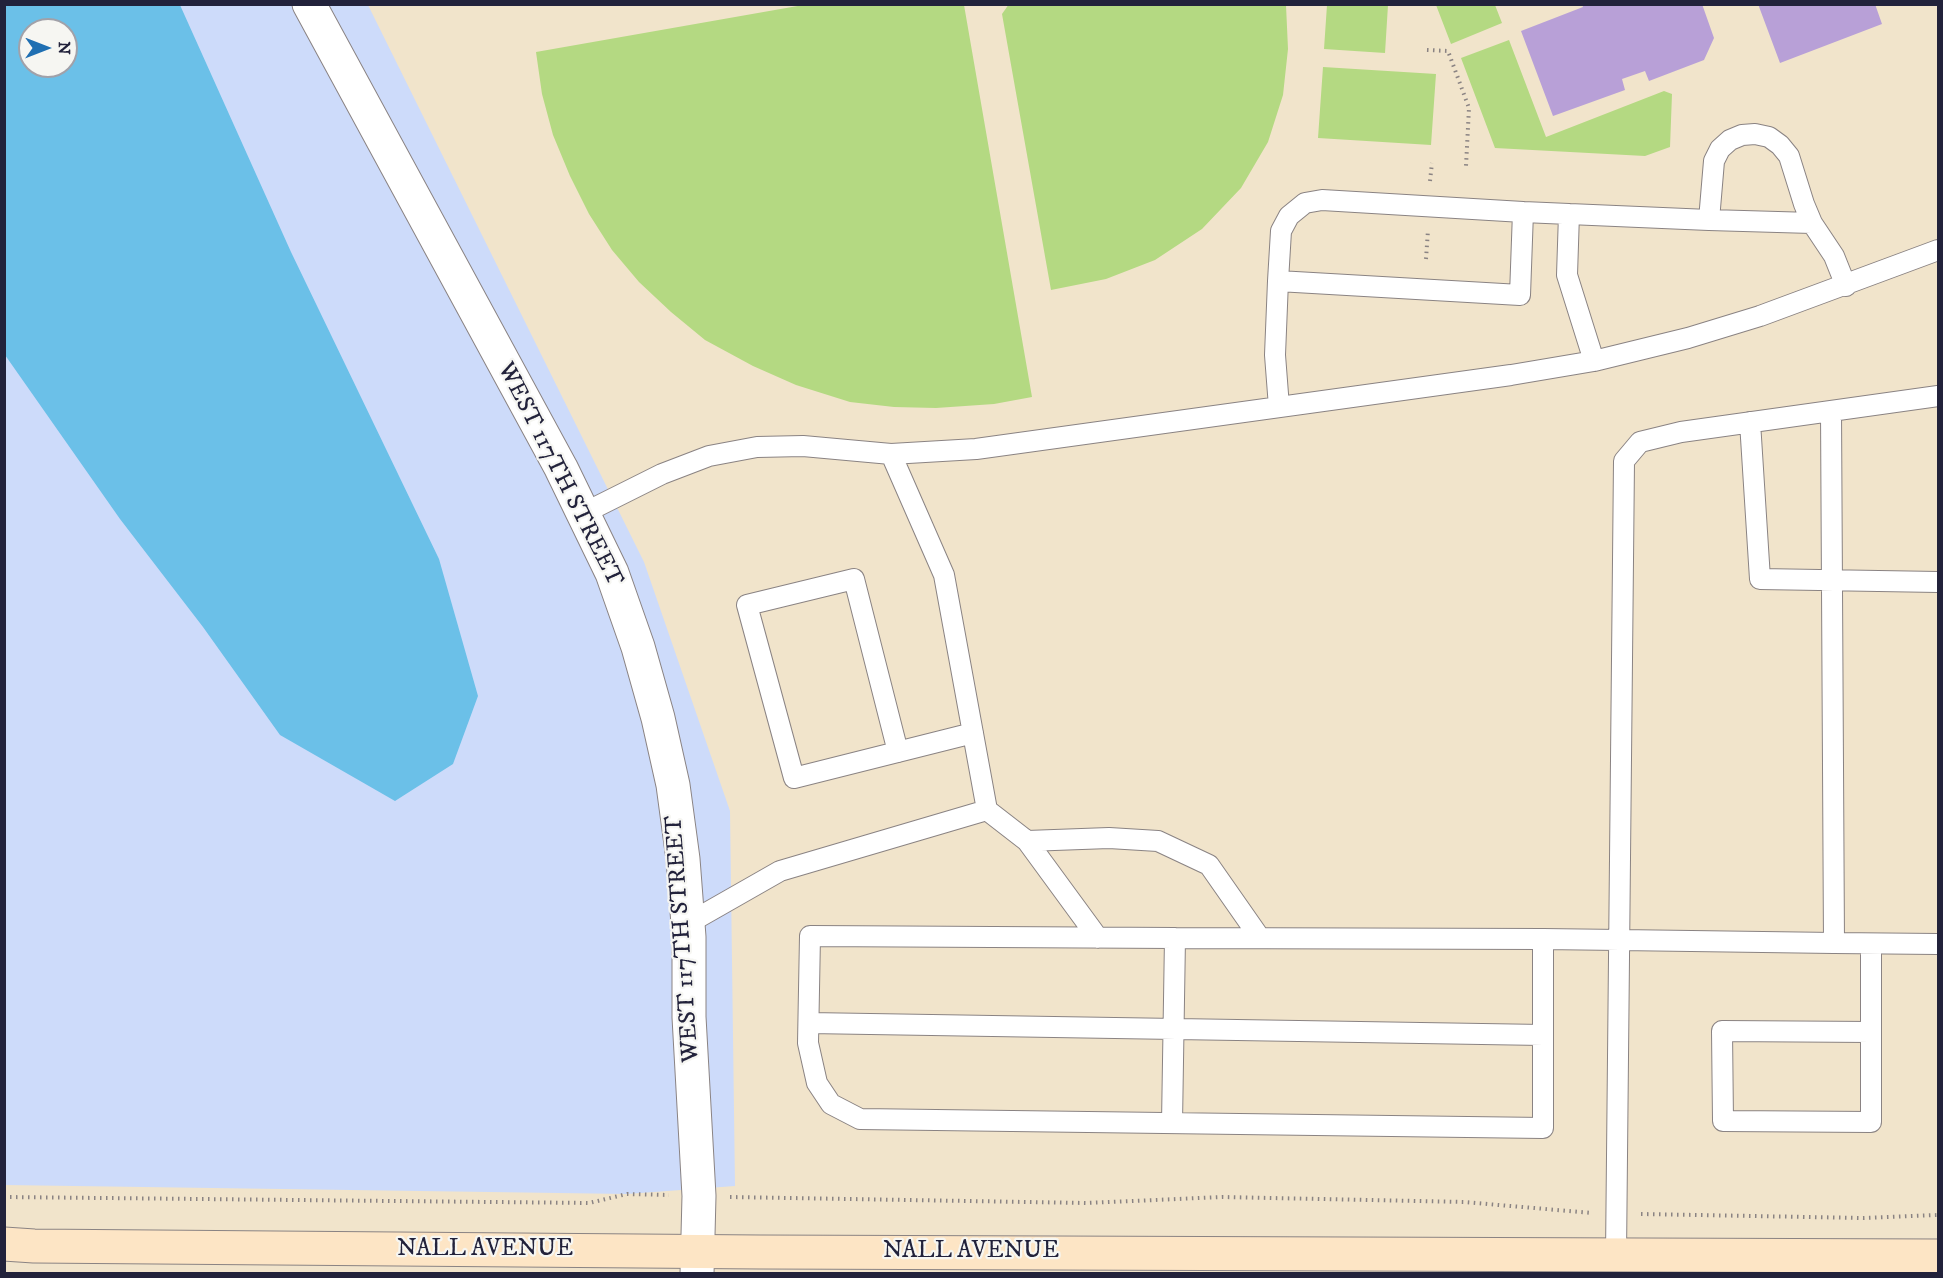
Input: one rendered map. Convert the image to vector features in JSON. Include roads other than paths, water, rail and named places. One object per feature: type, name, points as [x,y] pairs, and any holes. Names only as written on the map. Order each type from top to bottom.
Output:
[{"type":"main road","name":"NALL AVENUE","points":[[4,1244],[698,1262],[1616,1255],[1938,1256]]},
{"type":"street","name":"WEST 117TH STREET","points":[[309,4],[584,513],[612,573],[638,647],[658,718],[676,807],[683,860],[689,937],[689,1017],[699,1196],[698,1262]]},
{"type":"lane","points":[[1709,220],[1714,160],[1720,149],[1730,140],[1742,135],[1755,134],[1769,138],[1780,145],[1789,156],[1812,223],[1834,256],[1846,286]]},
{"type":"lane","points":[[1279,407],[1275,355],[1281,231],[1289,216],[1305,203],[1322,200],[1523,212],[1812,223]]},
{"type":"lane","points":[[1278,281],[1520,295],[1523,212]]},
{"type":"lane","points":[[1569,214],[1567,274],[1594,361]]},
{"type":"lane","points":[[584,513],[662,474],[709,456],[757,447],[803,446],[891,454],[976,449],[1510,375],[1594,361],[1688,338],[1749,319],[1846,286],[1938,250]]},
{"type":"lane","points":[[1616,1255],[1624,461],[1640,442],[1681,432],[1938,396]]},
{"type":"lane","points":[[1831,411],[1834,944]]},
{"type":"lane","points":[[1750,422],[1760,579],[1938,582]]},
{"type":"lane","points":[[891,454],[944,575],[987,810],[1027,841],[1098,938]]},
{"type":"lane","points":[[898,752],[854,579],[747,606],[794,778],[898,752],[973,733]]},
{"type":"lane","points":[[687,924],[780,871],[987,810]]},
{"type":"lane","points":[[1027,841],[1108,838],[1158,841],[1209,865],[1260,938]]},
{"type":"lane","points":[[1543,939],[1543,1128],[860,1119],[831,1104],[817,1083],[808,1043],[810,936],[1543,939],[1938,944]]},
{"type":"lane","points":[[1172,1123],[1175,938]]},
{"type":"lane","points":[[1871,944],[1872,1032],[1872,1122],[1724,1121],[1722,1031],[1872,1032]]},
{"type":"lane","points":[[809,1023],[1543,1035]]},
{"type":"water","points":[[4,5],[180,5],[291,252],[439,559],[478,696],[453,764],[395,801],[280,735],[203,627],[120,519],[5,355]]}]
